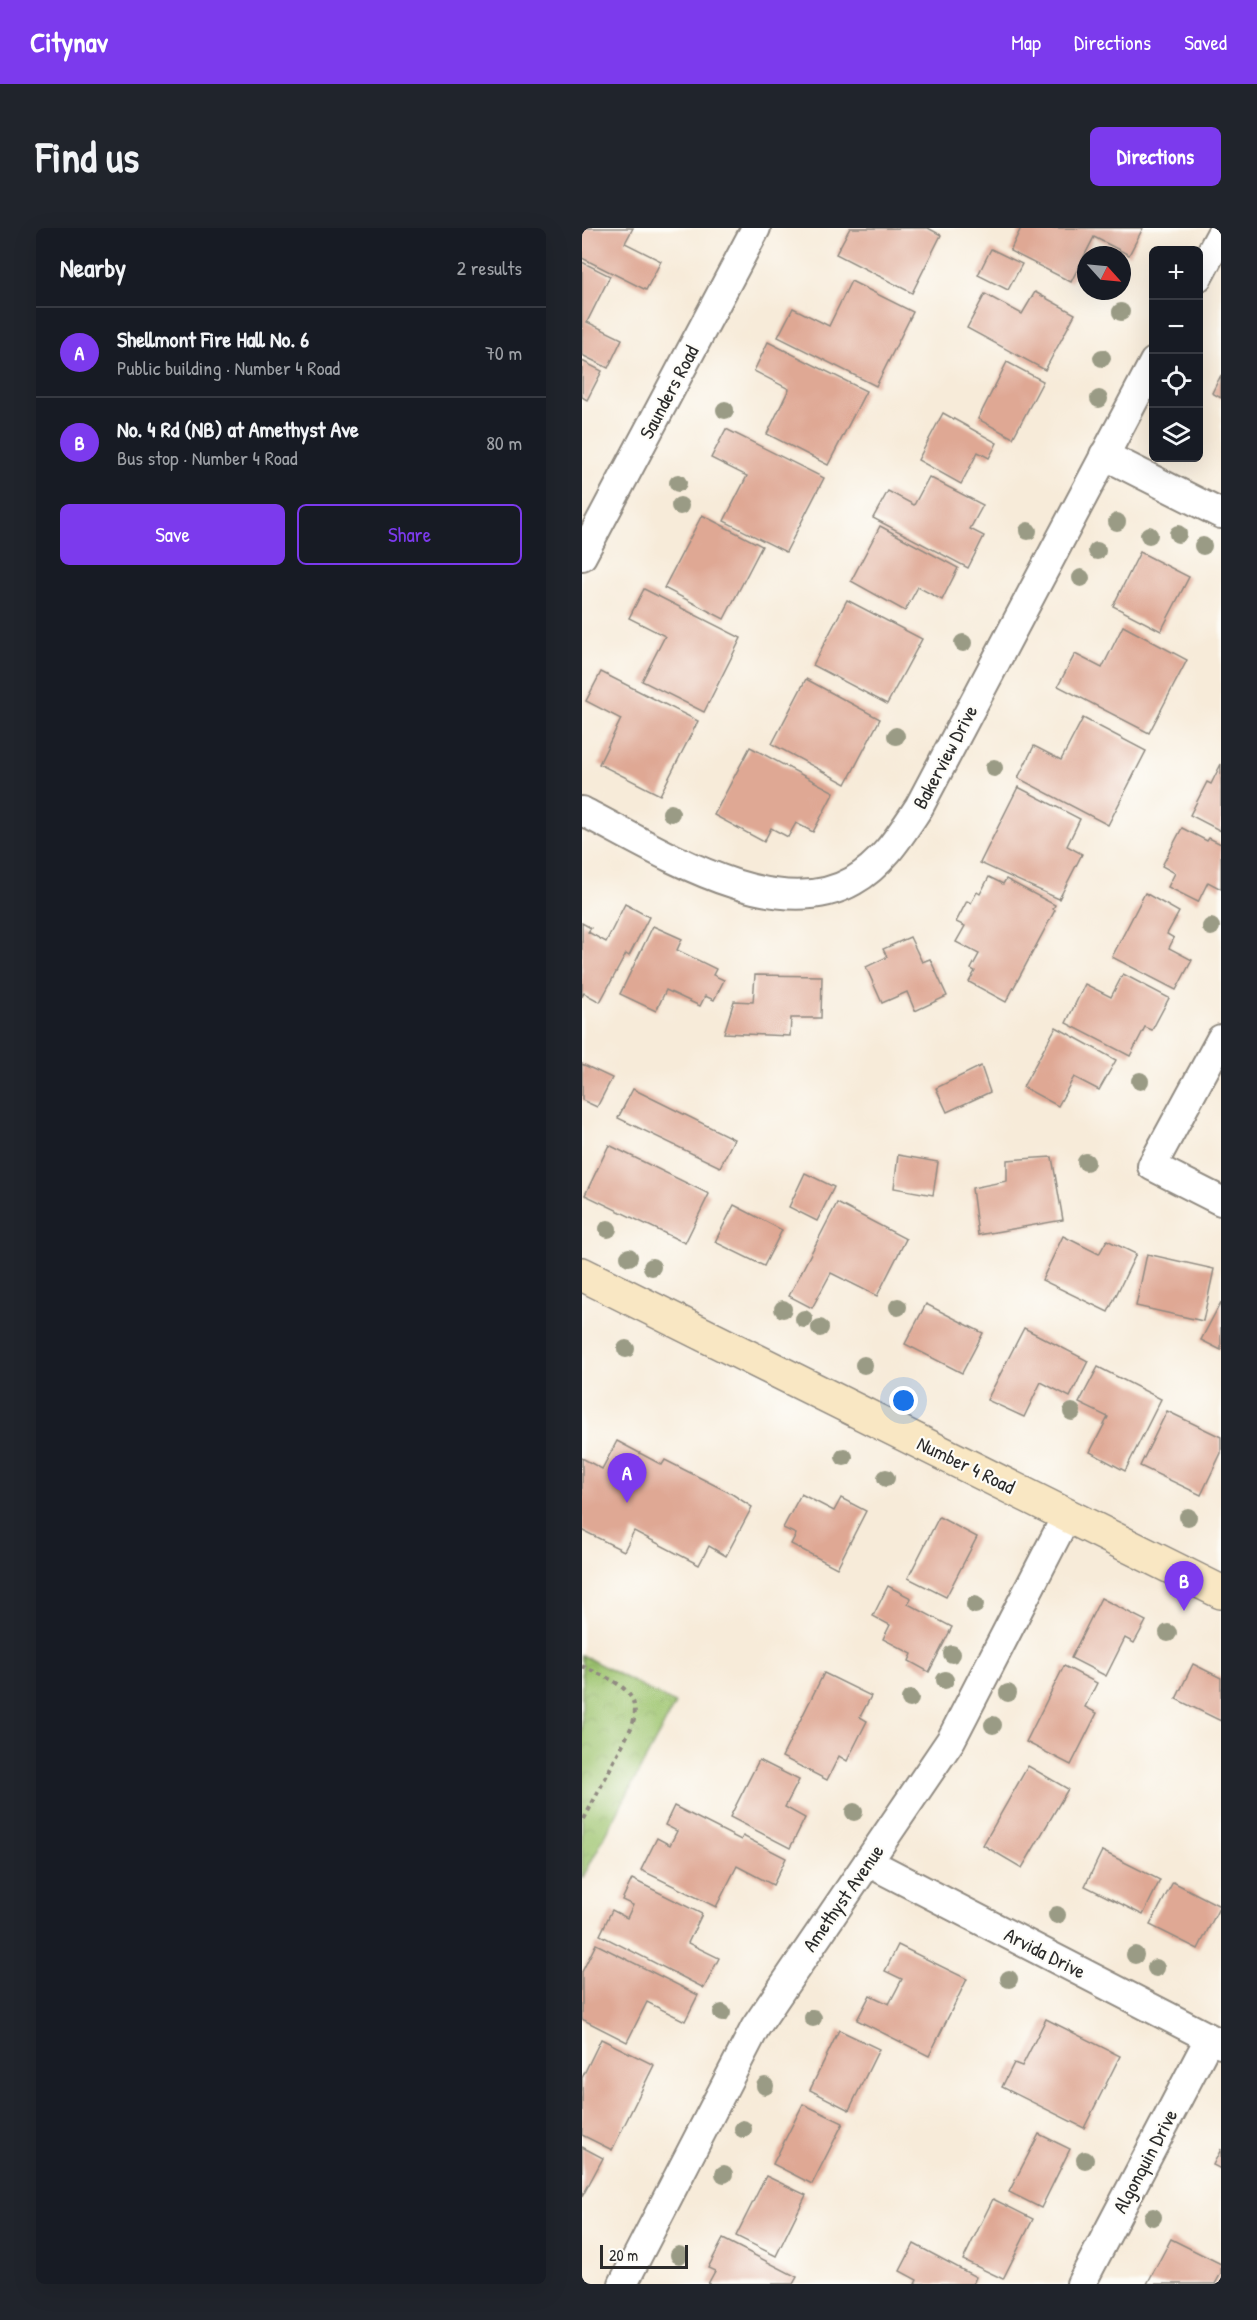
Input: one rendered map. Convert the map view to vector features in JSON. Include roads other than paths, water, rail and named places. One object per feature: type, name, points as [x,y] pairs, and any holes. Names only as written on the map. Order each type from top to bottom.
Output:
[{"type":"main road","name":"Number 4 Road","points":[[582,1274],[1221,1592]]},
{"type":"street","name":"Saunders Road","points":[[582,556],[756,228]]},
{"type":"street","points":[[1203,268],[1221,234]]},
{"type":"street","name":"Bakerview Drive","points":[[582,811],[700,871],[750,889],[799,894],[820,893],[853,881],[885,855],[920,807],[1149,371]]},
{"type":"street","points":[[1104,455],[1221,514]]},
{"type":"street","points":[[1221,1039],[1152,1166],[1221,1201]]},
{"type":"street","name":"Amethyst Avenue","points":[[623,2284],[755,2028],[951,1740],[1067,1515]]},
{"type":"street","name":"Arvida Drive","points":[[868,1862],[1215,2041]]},
{"type":"street","name":"Algonquin Drive","points":[[1081,2284],[1215,2041]]},
{"type":"place","name":"Shellmont Fire Hall No. 6","points":[[627,1503]]},
{"type":"place","name":"No. 4 Rd (NB) at Amethyst Ave","points":[[1184,1611]]}]
